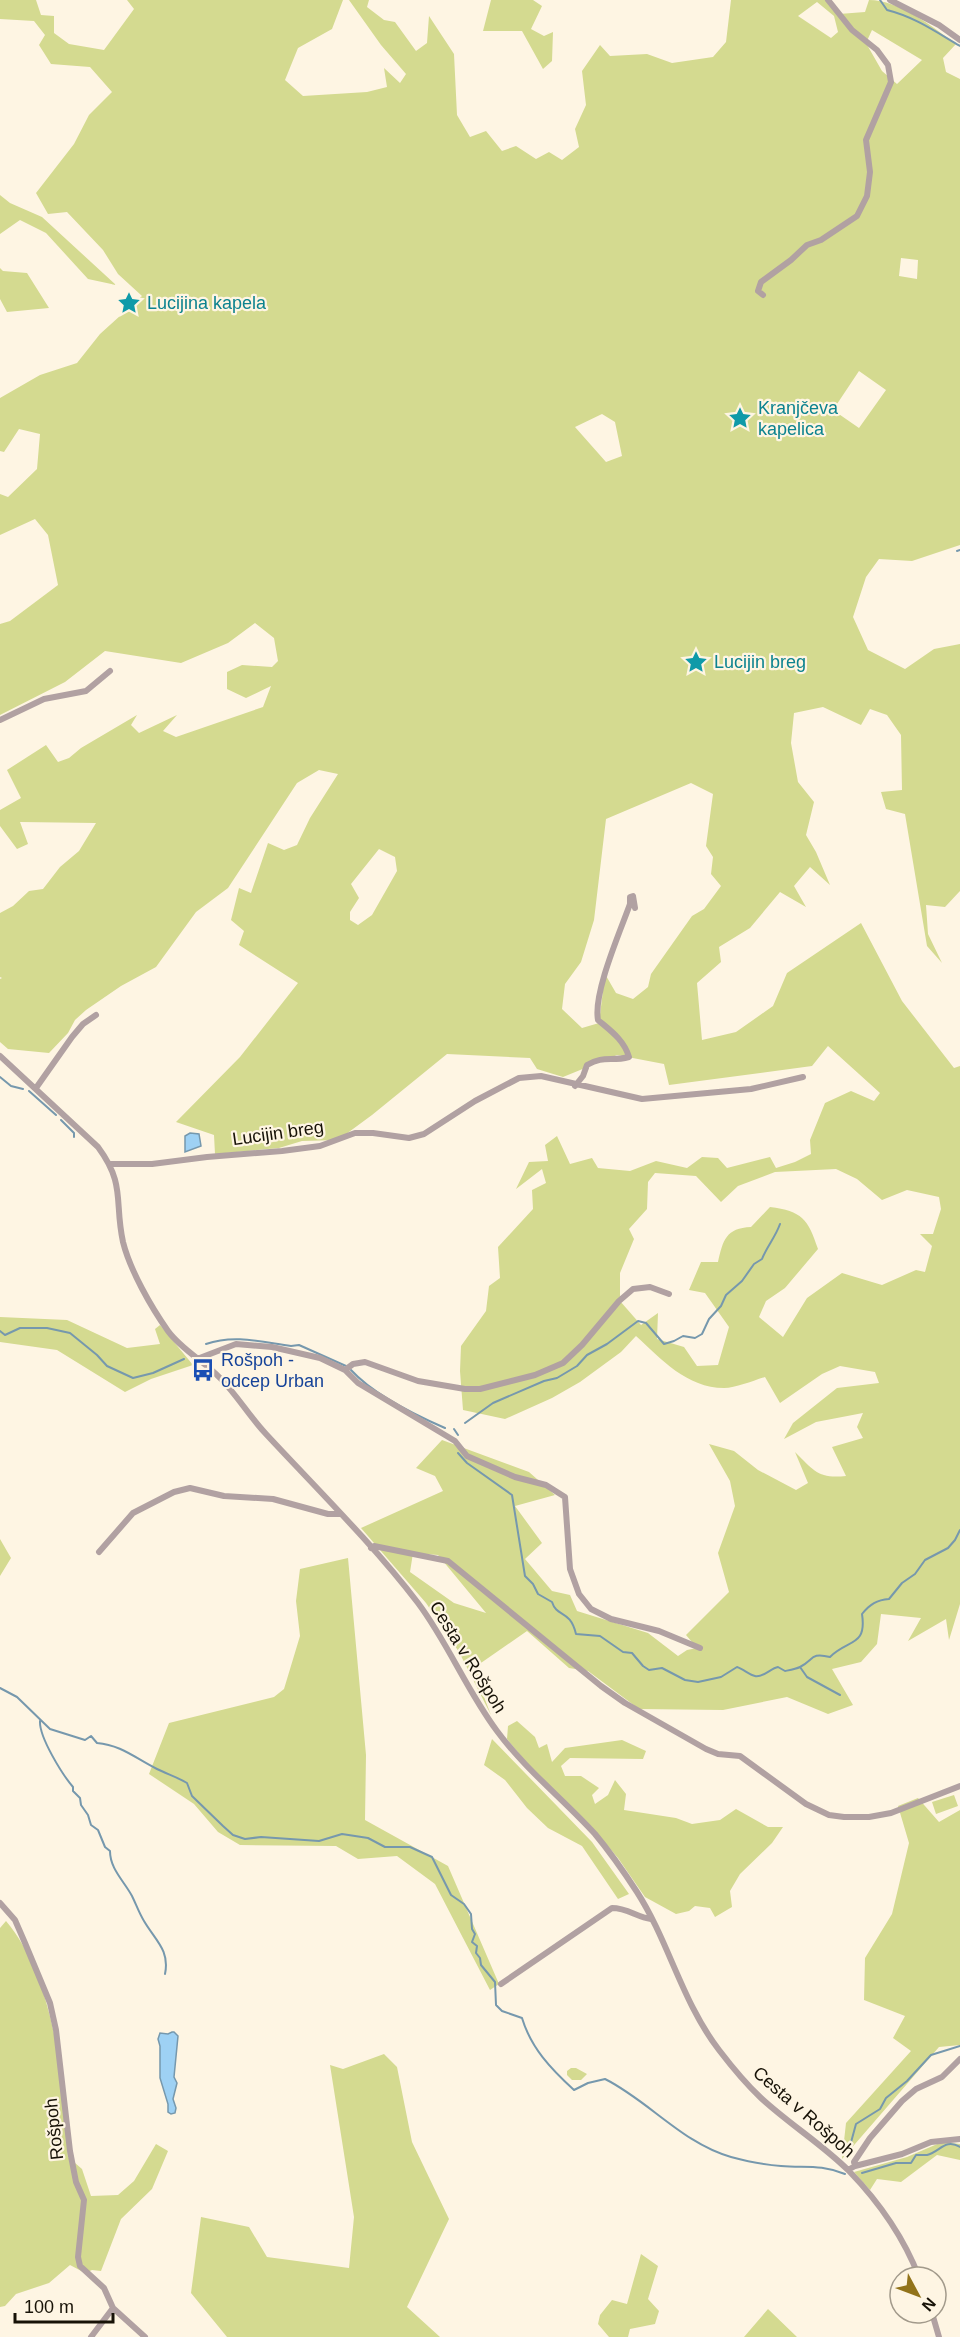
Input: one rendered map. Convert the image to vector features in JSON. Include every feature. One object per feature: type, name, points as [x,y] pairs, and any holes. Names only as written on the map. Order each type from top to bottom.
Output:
[{"type":"street","points":[[763,295],[758,291],[761,282],[807,245],[821,240],[857,216],[867,196],[870,172],[866,140],[891,82],[888,65],[877,50],[852,30],[828,0]]},
{"type":"street","points":[[890,0],[939,25],[960,40]]},
{"type":"street","points":[[0,720],[44,699],[86,691],[110,671]]},
{"type":"street","points":[[575,1086],[584,1076],[587,1065],[600,1058],[617,1060],[629,1057],[627,1048],[619,1037],[598,1020],[597,1011],[606,969],[627,912],[630,897],[633,896],[636,908]]},
{"type":"street","points":[[36,1088],[72,1037],[83,1024],[96,1016]]},
{"type":"street","name":"Cesta v Rošpoh","points":[[0,1056],[98,1147],[110,1164],[116,1177],[123,1242],[140,1281],[165,1327],[180,1344],[222,1380],[259,1426],[315,1483],[421,1607],[495,1729],[535,1775],[607,1849],[639,1895],[700,2023],[719,2050],[760,2097],[848,2170],[886,2214],[915,2265]]},
{"type":"street","name":"Lucijin breg","points":[[110,1164],[152,1164],[301,1149],[320,1146],[355,1133],[409,1138],[424,1134],[475,1101],[519,1078],[541,1076],[575,1086],[642,1099],[751,1089],[803,1077]]},
{"type":"street","points":[[345,1370],[353,1364],[365,1362],[418,1381],[465,1389],[480,1389],[536,1375],[563,1363],[582,1346],[633,1289],[650,1287],[669,1294]]},
{"type":"street","points":[[197,1359],[236,1344],[253,1344],[320,1358],[345,1370],[358,1383],[455,1441],[467,1456],[515,1477],[546,1485],[565,1497],[570,1569],[579,1594],[591,1609],[611,1619],[669,1634],[700,1648]]},
{"type":"street","points":[[99,1552],[133,1514],[174,1492],[190,1488],[224,1496],[273,1499],[328,1514],[340,1514]]},
{"type":"street","points":[[371,1548],[430,1556],[448,1561],[625,1703],[706,1749],[718,1754],[740,1756],[787,1793],[829,1815],[857,1818],[891,1813],[960,1786]]},
{"type":"street","name":"Rošpoh","points":[[0,1903],[15,1920],[50,2003],[61,2057],[70,2151],[76,2182],[84,2200],[78,2257],[80,2266],[104,2288],[113,2308],[145,2337]]},
{"type":"street","points":[[501,1984],[612,1908],[627,1910],[643,1918],[651,1919]]},
{"type":"street","points":[[855,2166],[854,2162],[870,2138],[902,2101],[916,2090],[942,2077],[960,2059]]},
{"type":"street","points":[[848,2170],[855,2166],[902,2154],[931,2142],[960,2139]]},
{"type":"street","points":[[91,2337],[113,2308]]},
{"type":"green space","points":[[0,0],[36,0],[41,15],[54,16],[54,33],[69,44],[104,50],[134,9],[127,0],[343,0],[332,29],[298,48],[285,80],[303,96],[367,92],[387,87],[384,68],[400,83],[406,74],[381,45],[349,0],[369,0],[367,7],[384,20],[395,22],[416,51],[427,43],[429,16],[454,54],[457,115],[470,137],[486,131],[502,151],[516,146],[536,159],[549,152],[562,160],[579,147],[575,129],[586,105],[582,71],[600,45],[610,56],[647,54],[672,63],[713,57],[726,42],[731,0],[825,0],[839,14],[865,12],[869,0],[880,1],[904,9],[956,44],[943,58],[946,72],[960,79],[960,545],[912,561],[879,559],[866,577],[853,617],[868,650],[905,669],[934,649],[960,644],[960,891],[945,907],[926,905],[928,934],[942,963],[927,946],[905,814],[886,809],[881,792],[902,790],[901,735],[887,715],[870,709],[861,725],[823,707],[794,713],[791,743],[798,782],[814,802],[806,835],[830,885],[810,867],[794,886],[806,907],[780,892],[750,928],[719,947],[721,962],[697,983],[702,1040],[736,1032],[773,1006],[787,973],[861,923],[902,1001],[954,1068],[960,1066],[960,1604],[949,1640],[946,1619],[908,1641],[921,1618],[881,1614],[877,1644],[861,1662],[832,1669],[853,1705],[828,1714],[787,1697],[723,1710],[639,1709],[588,1671],[569,1668],[527,1631],[478,1665],[479,1684],[491,1715],[459,1652],[426,1603],[361,1528],[443,1491],[435,1476],[416,1468],[442,1440],[529,1472],[555,1495],[515,1506],[542,1543],[525,1559],[552,1591],[570,1595],[577,1611],[648,1633],[678,1656],[687,1650],[697,1648],[686,1635],[729,1592],[718,1553],[735,1506],[730,1481],[709,1444],[734,1451],[758,1470],[796,1490],[808,1483],[795,1452],[823,1475],[846,1476],[832,1447],[863,1438],[857,1427],[863,1413],[816,1422],[784,1439],[793,1423],[837,1388],[879,1383],[875,1372],[840,1366],[822,1374],[780,1403],[765,1377],[729,1388],[711,1387],[698,1383],[676,1371],[636,1336],[621,1352],[580,1382],[552,1398],[505,1419],[463,1410],[461,1346],[486,1311],[489,1286],[500,1278],[498,1247],[533,1209],[532,1190],[546,1183],[542,1169],[516,1189],[529,1162],[548,1161],[545,1145],[557,1136],[570,1164],[592,1158],[598,1168],[630,1171],[656,1161],[687,1168],[702,1157],[718,1158],[727,1168],[770,1157],[776,1168],[795,1162],[811,1154],[810,1140],[825,1103],[851,1091],[874,1101],[880,1093],[828,1046],[812,1066],[669,1085],[664,1064],[617,1055],[563,1077],[537,1069],[530,1058],[447,1054],[338,1140],[302,1141],[279,1148],[215,1154],[214,1135],[176,1122],[240,1057],[298,983],[239,945],[244,931],[231,920],[239,888],[251,893],[268,843],[284,850],[297,845],[310,818],[338,774],[319,770],[297,783],[228,888],[196,912],[156,967],[121,986],[86,1010],[75,1020],[68,1033],[49,1053],[8,1049],[0,1042],[0,979],[2,978],[0,977],[0,913],[13,906],[29,891],[43,889],[60,867],[79,851],[96,823],[20,822],[28,844],[17,849],[0,826],[0,810],[21,798],[7,770],[46,745],[58,762],[69,758],[81,748],[137,715],[131,725],[139,733],[177,715],[163,731],[176,737],[263,707],[271,686],[246,698],[227,689],[227,672],[242,665],[272,667],[278,661],[274,638],[255,623],[228,643],[181,663],[105,651],[65,682],[0,715],[0,624],[10,621],[58,585],[48,535],[35,519],[0,535],[0,494],[8,497],[37,469],[40,434],[19,429],[4,452],[0,451],[0,398],[40,375],[77,363],[100,334],[142,296],[118,274],[103,250],[67,212],[48,214],[36,193],[74,144],[89,115],[112,92],[90,67],[51,64],[39,45],[45,35],[34,21],[0,19]],"holes":[[[817,2],[834,16],[838,32],[831,38],[798,16]],[[872,30],[922,60],[897,84],[882,71],[866,43]],[[901,258],[918,260],[917,279],[899,276]],[[859,371],[886,390],[859,428],[833,410]],[[602,414],[615,422],[622,456],[606,462],[575,427]],[[691,783],[713,794],[706,846],[713,857],[711,874],[721,886],[704,909],[692,916],[651,974],[648,987],[633,999],[616,993],[605,974],[599,1023],[582,1028],[562,1009],[565,984],[581,962],[594,920],[606,819]],[[379,849],[395,857],[397,871],[372,915],[358,925],[350,920],[350,912],[359,898],[351,884]],[[836,1169],[857,1179],[882,1200],[907,1190],[939,1197],[941,1209],[933,1234],[920,1234],[932,1246],[925,1272],[916,1270],[882,1285],[842,1273],[807,1298],[783,1337],[759,1317],[766,1301],[785,1288],[818,1249],[811,1230],[802,1218],[790,1211],[770,1207],[751,1227],[736,1230],[727,1237],[718,1262],[701,1262],[689,1290],[705,1293],[729,1327],[718,1365],[697,1366],[684,1347],[657,1339],[658,1313],[641,1325],[620,1301],[620,1273],[634,1239],[629,1229],[647,1209],[648,1182],[655,1173],[696,1176],[721,1202],[738,1186],[775,1172]],[[413,1553],[438,1555],[486,1613],[454,1603],[410,1572]]]},
{"type":"green space","points":[[491,0],[533,0],[542,6],[531,29],[544,36],[553,32],[552,61],[543,69],[522,31],[483,31]]},
{"type":"green space","points":[[0,195],[10,203],[42,217],[116,285],[88,279],[46,233],[20,220],[0,234]]},
{"type":"green space","points":[[0,268],[3,271],[27,273],[49,308],[7,312],[0,299]]},
{"type":"green space","points":[[0,1317],[67,1320],[127,1348],[160,1344],[155,1329],[160,1325],[193,1365],[151,1379],[125,1392],[57,1350],[0,1342]]},
{"type":"green space","points":[[0,1539],[11,1558],[0,1576]]},
{"type":"green space","points":[[348,1558],[366,1755],[365,1820],[448,1866],[499,1984],[490,1990],[435,1884],[397,1856],[358,1859],[336,1846],[240,1845],[218,1832],[194,1804],[149,1774],[169,1723],[274,1697],[284,1689],[300,1636],[296,1601],[300,1569]]},
{"type":"green space","points":[[517,1721],[535,1737],[539,1748],[547,1744],[552,1762],[565,1748],[622,1740],[646,1751],[643,1759],[570,1758],[561,1766],[565,1776],[581,1776],[599,1788],[592,1795],[595,1804],[608,1795],[615,1780],[626,1794],[624,1810],[676,1818],[692,1824],[720,1820],[736,1809],[768,1827],[783,1827],[772,1843],[740,1874],[730,1891],[732,1907],[715,1917],[710,1908],[695,1906],[689,1911],[676,1914],[645,1897],[618,1858],[589,1824],[530,1767],[507,1739],[508,1726]]},
{"type":"green space","points":[[492,1739],[592,1842],[629,1894],[618,1899],[582,1846],[548,1828],[527,1808],[505,1780],[484,1765]]},
{"type":"green space","points":[[954,1795],[958,1806],[936,1814],[932,1802]]},
{"type":"green space","points":[[918,1798],[939,1822],[960,1810],[960,2045],[939,2047],[842,2159],[846,2123],[911,2051],[893,2038],[905,2016],[864,2000],[865,1958],[892,1914],[909,1843],[898,1806]]},
{"type":"green space","points":[[6,1921],[22,1944],[36,1971],[46,2001],[60,2065],[68,2157],[82,2169],[91,2196],[118,2195],[134,2181],[156,2144],[168,2151],[152,2189],[121,2219],[101,2271],[92,2270],[85,2273],[70,2265],[49,2283],[16,2294],[5,2306],[0,2307],[0,1928]]},
{"type":"green space","points":[[384,2054],[397,2067],[412,2142],[449,2219],[407,2307],[440,2337],[227,2337],[191,2293],[201,2217],[249,2227],[267,2257],[349,2268],[354,2217],[330,2065],[343,2069]]},
{"type":"green space","points":[[571,2068],[587,2074],[581,2080],[572,2080],[567,2075],[567,2071]]},
{"type":"green space","points":[[942,2142],[960,2144],[960,2160],[937,2155],[901,2182],[877,2179],[870,2190],[854,2172],[907,2157]]},
{"type":"green space","points":[[641,2254],[658,2266],[648,2299],[659,2311],[655,2324],[630,2329],[628,2337],[609,2337],[598,2324],[600,2315],[612,2300],[627,2304]]},
{"type":"green space","points":[[768,2309],[797,2337],[744,2337]]},
{"type":"water","points":[[190,1133],[199,1134],[201,1146],[185,1152],[185,1136]]},
{"type":"water","points":[[172,2032],[178,2036],[174,2077],[177,2083],[173,2099],[176,2108],[175,2113],[171,2114],[168,2112],[168,2104],[160,2078],[158,2039],[160,2033]]},
{"type":"waterway","points":[[880,0],[887,10],[916,21],[960,46]]},
{"type":"waterway","points":[[0,1077],[11,1086],[23,1089]]},
{"type":"waterway","points":[[29,1091],[56,1115]]},
{"type":"waterway","points":[[61,1120],[74,1133],[74,1137]]},
{"type":"waterway","points":[[465,1423],[493,1403],[544,1381],[557,1378],[638,1321],[646,1323],[664,1344],[683,1336],[695,1338],[702,1334],[709,1319],[721,1306],[726,1295],[742,1281],[754,1264],[762,1259],[780,1224]]},
{"type":"waterway","points":[[0,1331],[5,1335],[20,1328],[47,1328],[70,1333],[107,1366],[133,1378],[153,1373],[184,1359]]},
{"type":"waterway","points":[[206,1344],[238,1339],[299,1345],[346,1366]]},
{"type":"waterway","points":[[351,1370],[382,1395],[445,1428]]},
{"type":"waterway","points":[[454,1429],[458,1435]]},
{"type":"waterway","points":[[458,1453],[467,1463],[512,1495],[525,1576],[533,1584],[538,1594],[552,1602],[554,1607],[567,1617],[576,1634],[600,1636],[623,1652],[632,1653],[649,1670],[662,1668],[685,1680],[698,1682],[721,1677],[737,1667],[758,1676],[778,1667],[785,1671],[797,1668],[815,1656],[830,1657],[859,1637],[863,1625],[862,1614],[868,1608],[874,1603],[889,1599],[902,1583],[915,1574],[925,1560],[948,1548],[960,1530]]},
{"type":"waterway","points":[[800,1667],[807,1677],[840,1695]]},
{"type":"waterway","points":[[0,1688],[17,1697],[50,1729],[85,1740],[91,1736],[97,1743],[121,1749],[187,1783],[192,1796],[233,1835],[245,1839],[261,1837],[319,1841],[342,1834],[368,1838],[385,1847],[410,1847],[432,1857],[451,1895],[464,1904],[471,1914],[472,1929],[475,1934],[472,1942],[477,1946],[476,1953],[481,1965],[495,1982],[496,2005],[502,2011],[522,2018],[536,2048],[557,2074],[574,2090],[588,2083],[605,2079],[636,2098],[681,2132],[713,2151],[756,2163],[820,2168],[845,2174]]},
{"type":"waterway","points":[[40,1721],[43,1736],[52,1755],[73,1787],[73,1791],[80,1798],[91,1825],[98,1830],[105,1847],[110,1851],[112,1864],[163,1952],[165,1974]]},
{"type":"waterway","points":[[847,2157],[856,2124],[880,2109],[886,2098],[907,2081],[931,2055],[960,2046]]},
{"type":"waterway","points":[[862,2173],[896,2163],[911,2163],[916,2155],[927,2155],[946,2145],[960,2147]]},
{"type":"place","name":"Lucijina kapela","points":[[129,303]]},
{"type":"place","name":"Kranjčeva kapelica","points":[[740,418]]},
{"type":"place","name":"Lucijin breg","points":[[696,662]]},
{"type":"place","name":"Rošpoh - odcep Urban","points":[[203,1370]]}]
